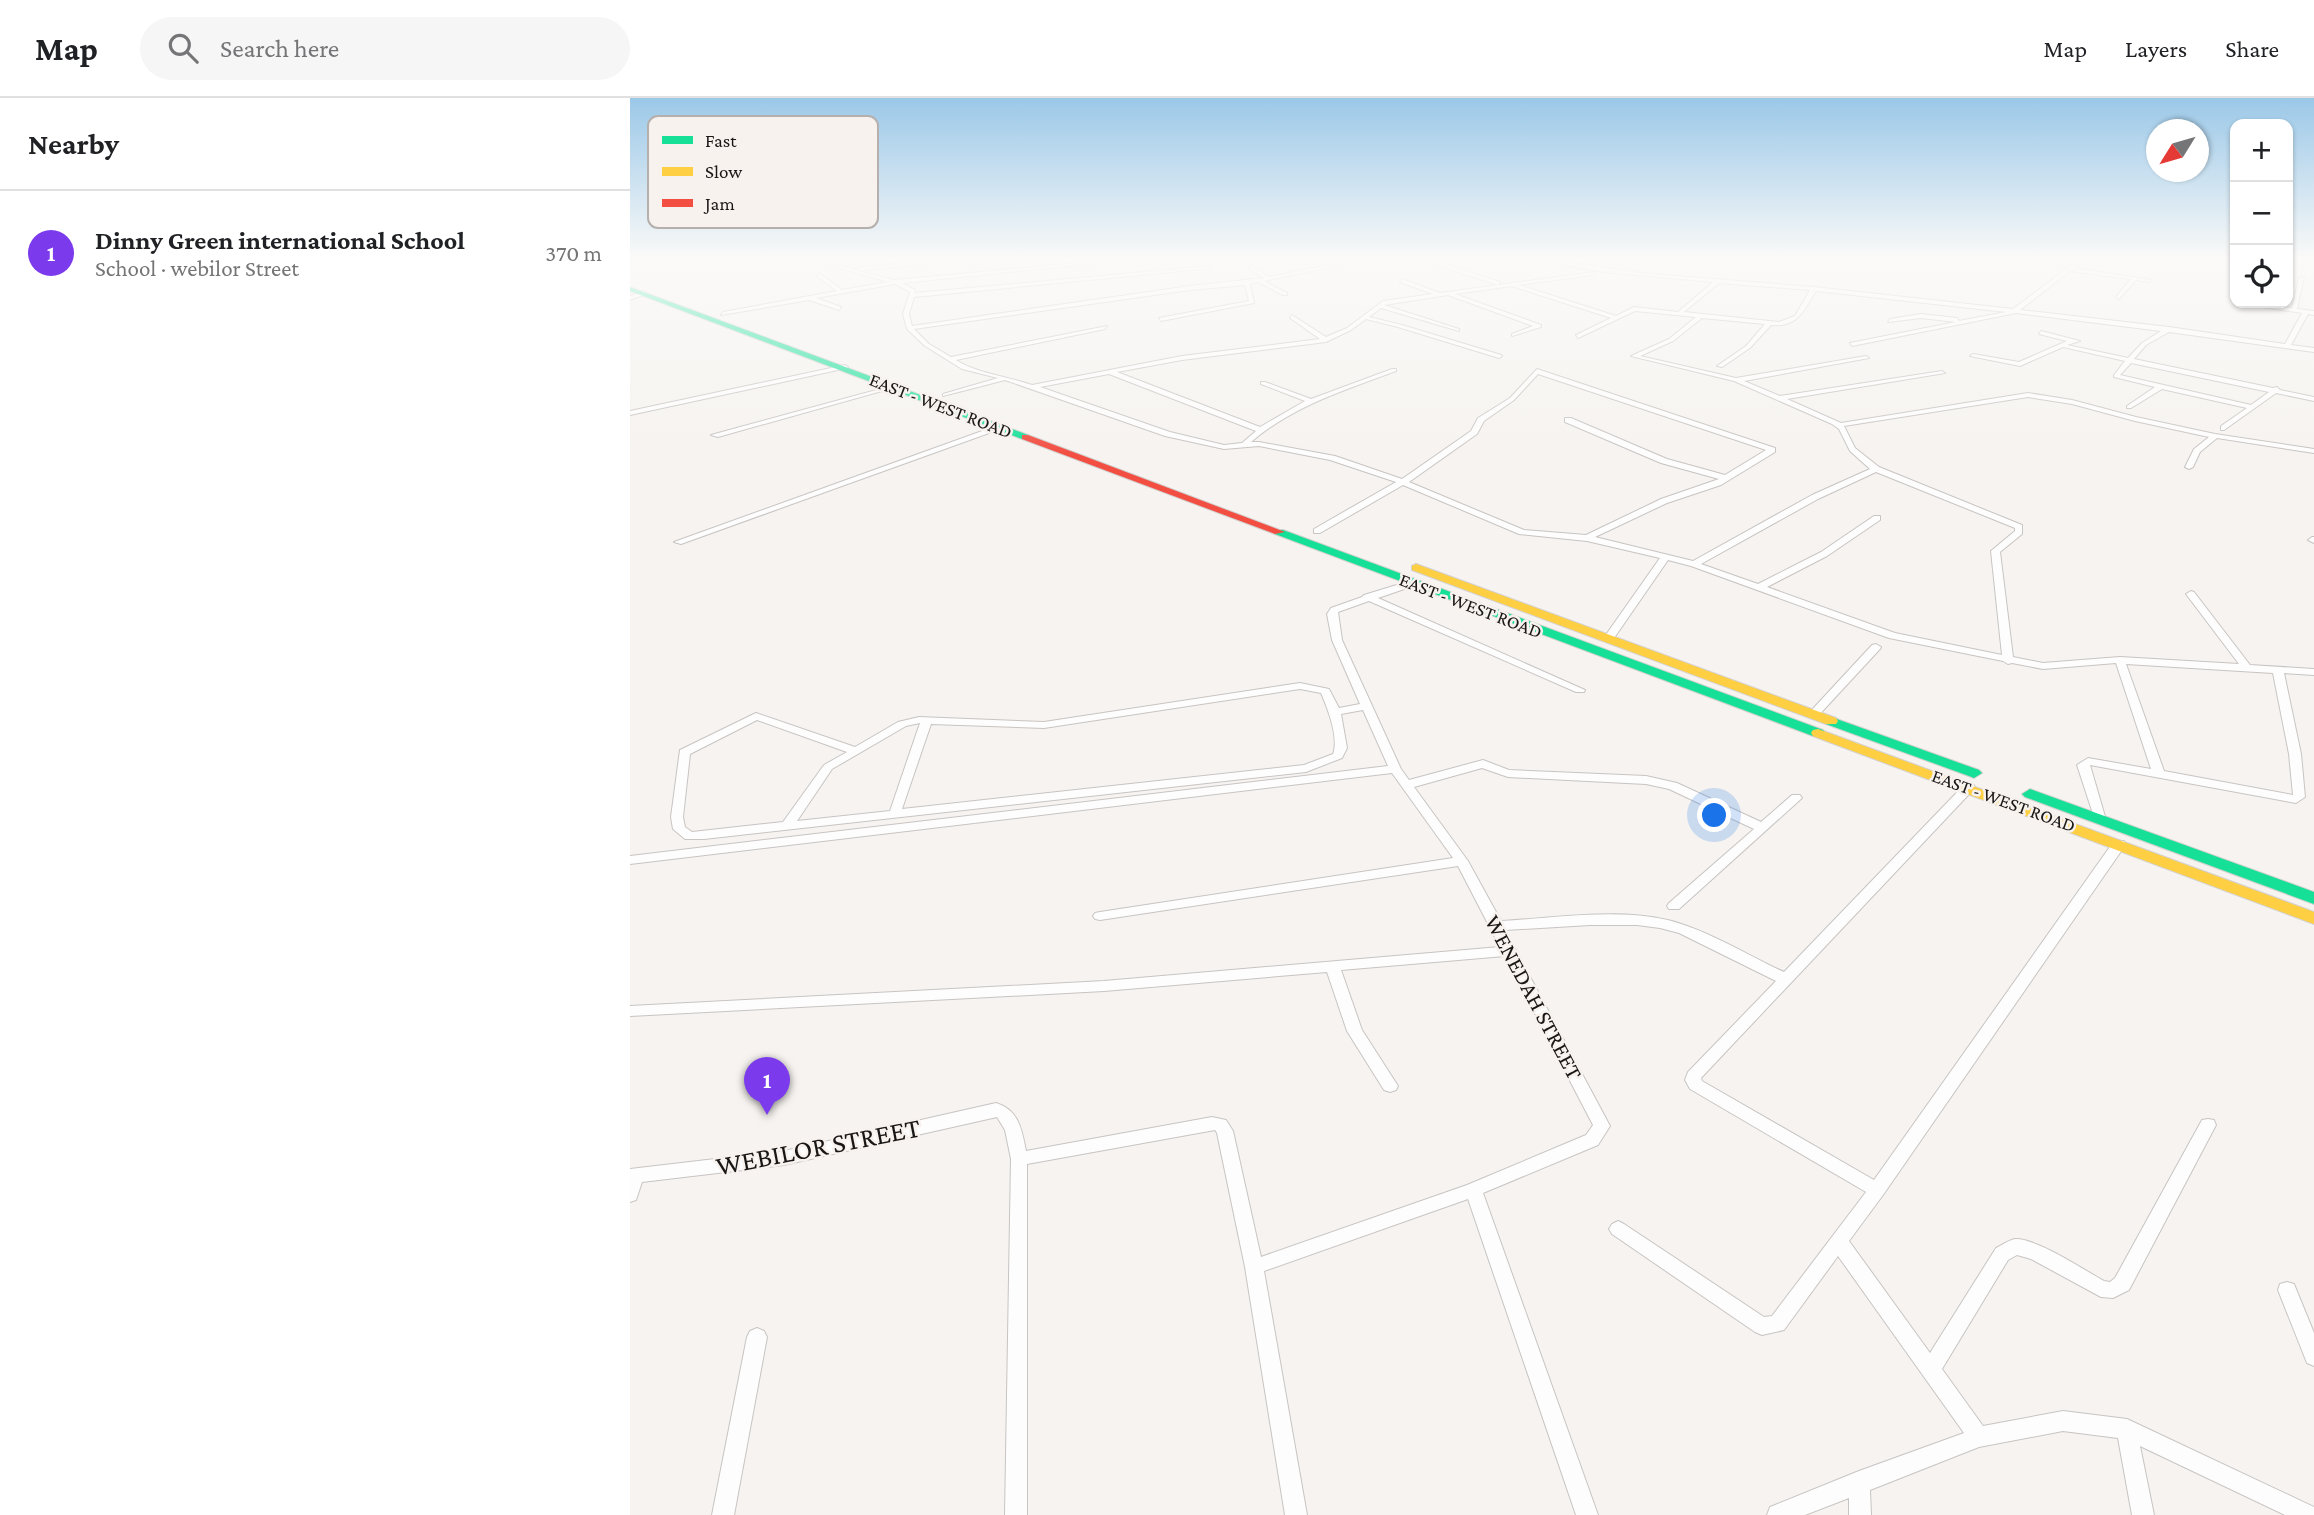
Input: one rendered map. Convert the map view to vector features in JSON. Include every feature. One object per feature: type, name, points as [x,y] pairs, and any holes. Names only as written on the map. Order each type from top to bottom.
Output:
[{"type":"main road","name":"EAST - WEST ROAD","points":[[720,323],[845,367],[999,428],[1759,712],[1969,787],[2314,918]]},
{"type":"main road","name":"EAST - WEST ROAD","points":[[748,323],[2314,898]]},
{"type":"main road","points":[[1161,488],[1179,480]]},
{"type":"street","points":[[908,323],[909,328],[927,345],[964,368],[1006,378],[1160,432],[1224,447],[1259,444],[1325,456],[1403,482],[1522,532],[1587,538],[1694,564],[1893,636],[2008,661],[2055,666],[2120,660],[2314,672]]},
{"type":"street","points":[[909,328],[943,323]]},
{"type":"street","points":[[1301,323],[1325,340]]},
{"type":"street","points":[[1030,387],[1210,354],[1325,340],[1357,323]]},
{"type":"street","points":[[1392,323],[1461,347],[1499,356]]},
{"type":"street","points":[[1435,323],[1457,330]]},
{"type":"street","points":[[1514,335],[1539,327],[1528,323]]},
{"type":"street","points":[[1578,336],[1602,323]]},
{"type":"street","points":[[1692,323],[1671,340],[1634,356],[1736,380],[1840,425],[2028,395],[2077,403],[2215,436],[2314,451]]},
{"type":"street","points":[[1760,323],[1785,323]]},
{"type":"street","points":[[1852,344],[1961,323]]},
{"type":"street","points":[[2119,323],[2314,350]]},
{"type":"street","points":[[2287,346],[2300,323]]},
{"type":"street","points":[[1720,366],[1748,347],[1769,324]]},
{"type":"street","points":[[951,359],[1105,327]]},
{"type":"street","points":[[2169,329],[2144,344],[2116,376],[2252,407]]},
{"type":"street","points":[[2041,332],[2280,386],[2224,428]]},
{"type":"street","points":[[1973,356],[2020,364],[2075,340]]},
{"type":"street","points":[[2066,347],[2314,399]]},
{"type":"street","points":[[1736,380],[1866,358]]},
{"type":"street","points":[[630,412],[845,367]]},
{"type":"street","points":[[1244,445],[1260,430],[1310,401],[1394,370]]},
{"type":"street","points":[[1317,531],[1403,482],[1474,432],[1481,420],[1512,399],[1537,371],[1772,450],[1703,490],[1664,501],[1587,538]]},
{"type":"street","points":[[1108,372],[1260,430]]},
{"type":"street","points":[[1782,398],[1942,373]]},
{"type":"street","points":[[945,395],[1006,378]]},
{"type":"street","points":[[1263,383],[1310,401]]},
{"type":"street","points":[[715,435],[893,387]]},
{"type":"street","points":[[2028,395],[2035,387]]},
{"type":"street","points":[[2129,408],[2160,387]]},
{"type":"street","points":[[1568,420],[1664,461],[1726,478]]},
{"type":"street","points":[[1840,425],[1851,447],[1876,469],[2021,529],[1995,551],[2008,661]]},
{"type":"street","points":[[678,542],[999,428]]},
{"type":"street","points":[[2189,467],[2197,451],[2215,436]]},
{"type":"street","points":[[1694,564],[1815,497],[1876,469]]},
{"type":"street","points":[[1760,587],[1824,554],[1877,518]]},
{"type":"street","points":[[1608,639],[1665,558]]},
{"type":"street","name":"WENEDAH STREET","points":[[1254,1267],[1473,1190],[1592,1140],[1602,1126],[1462,861],[1395,769],[1337,640],[1332,614],[1340,607],[1413,583]]},
{"type":"street","points":[[2191,594],[2248,668]]},
{"type":"street","points":[[1367,597],[1580,690]]},
{"type":"street","points":[[1813,715],[1876,648]]},
{"type":"street","points":[[2120,660],[2159,774]]},
{"type":"street","points":[[2100,820],[2084,762],[2296,799],[2299,797],[2295,754],[2278,671]]},
{"type":"street","points":[[788,825],[828,767],[856,751],[902,724],[927,719],[1044,725],[1300,685],[1325,691],[1332,699],[1341,748],[1338,756],[1319,765],[895,813],[788,825],[688,836],[679,829],[677,817],[684,752],[756,716],[856,751]]},
{"type":"street","points":[[1335,712],[1367,706]]},
{"type":"street","points":[[895,813],[927,719]]},
{"type":"street","points":[[1406,785],[1483,764],[1508,773],[1646,780],[1681,789],[1763,828]]},
{"type":"street","points":[[630,860],[1395,769]]},
{"type":"street","points":[[1877,1191],[1693,1080],[1785,979],[1969,787]]},
{"type":"street","points":[[1674,906],[1796,798]]},
{"type":"street","points":[[1618,1229],[1762,1326],[1777,1325],[1877,1191],[2119,844]]},
{"type":"street","points":[[1100,916],[1462,861]]},
{"type":"street","points":[[1496,926],[1576,921],[1665,924],[1683,929],[1785,979]]},
{"type":"street","points":[[630,1011],[1104,986],[1509,951]]},
{"type":"street","points":[[1332,965],[1355,1031],[1390,1086]]},
{"type":"street","name":"WEBILOR STREET","points":[[633,1176],[784,1158],[996,1109],[1004,1111]]},
{"type":"street","points":[[1004,1111],[1010,1118],[1019,1159],[1016,1515]]},
{"type":"street","points":[[1019,1159],[1212,1123],[1220,1125],[1225,1131],[1254,1267],[1296,1515]]},
{"type":"street","points":[[1931,1370],[2002,1254],[2016,1247],[2035,1252],[2101,1289],[2113,1290],[2123,1284],[2208,1125]]},
{"type":"street","points":[[630,1195],[633,1176]]},
{"type":"street","points":[[1473,1190],[1587,1515]]},
{"type":"street","points":[[1839,1242],[1979,1437]]},
{"type":"street","points":[[2287,1290],[2314,1357]]},
{"type":"street","points":[[723,1515],[757,1336]]},
{"type":"street","points":[[1778,1515],[1979,1437],[2063,1421],[2127,1429],[2308,1515]]},
{"type":"street","points":[[2127,1429],[2143,1515]]},
{"type":"street","points":[[1859,1482],[1860,1515]]},
{"type":"traffic: fast","points":[[721,323],[1025,437]]},
{"type":"traffic: fast","points":[[1279,532],[1818,733]]},
{"type":"traffic: fast","points":[[1831,721],[1974,773]]},
{"type":"traffic: fast","points":[[2030,794],[2314,898]]},
{"type":"traffic: slow","points":[[1416,568],[1831,721]]},
{"type":"traffic: slow","points":[[1818,733],[2314,918]]},
{"type":"traffic: jam","points":[[1025,437],[1279,532]]},
{"type":"place","name":"Dinny Green international School","points":[[767,1115]]}]
